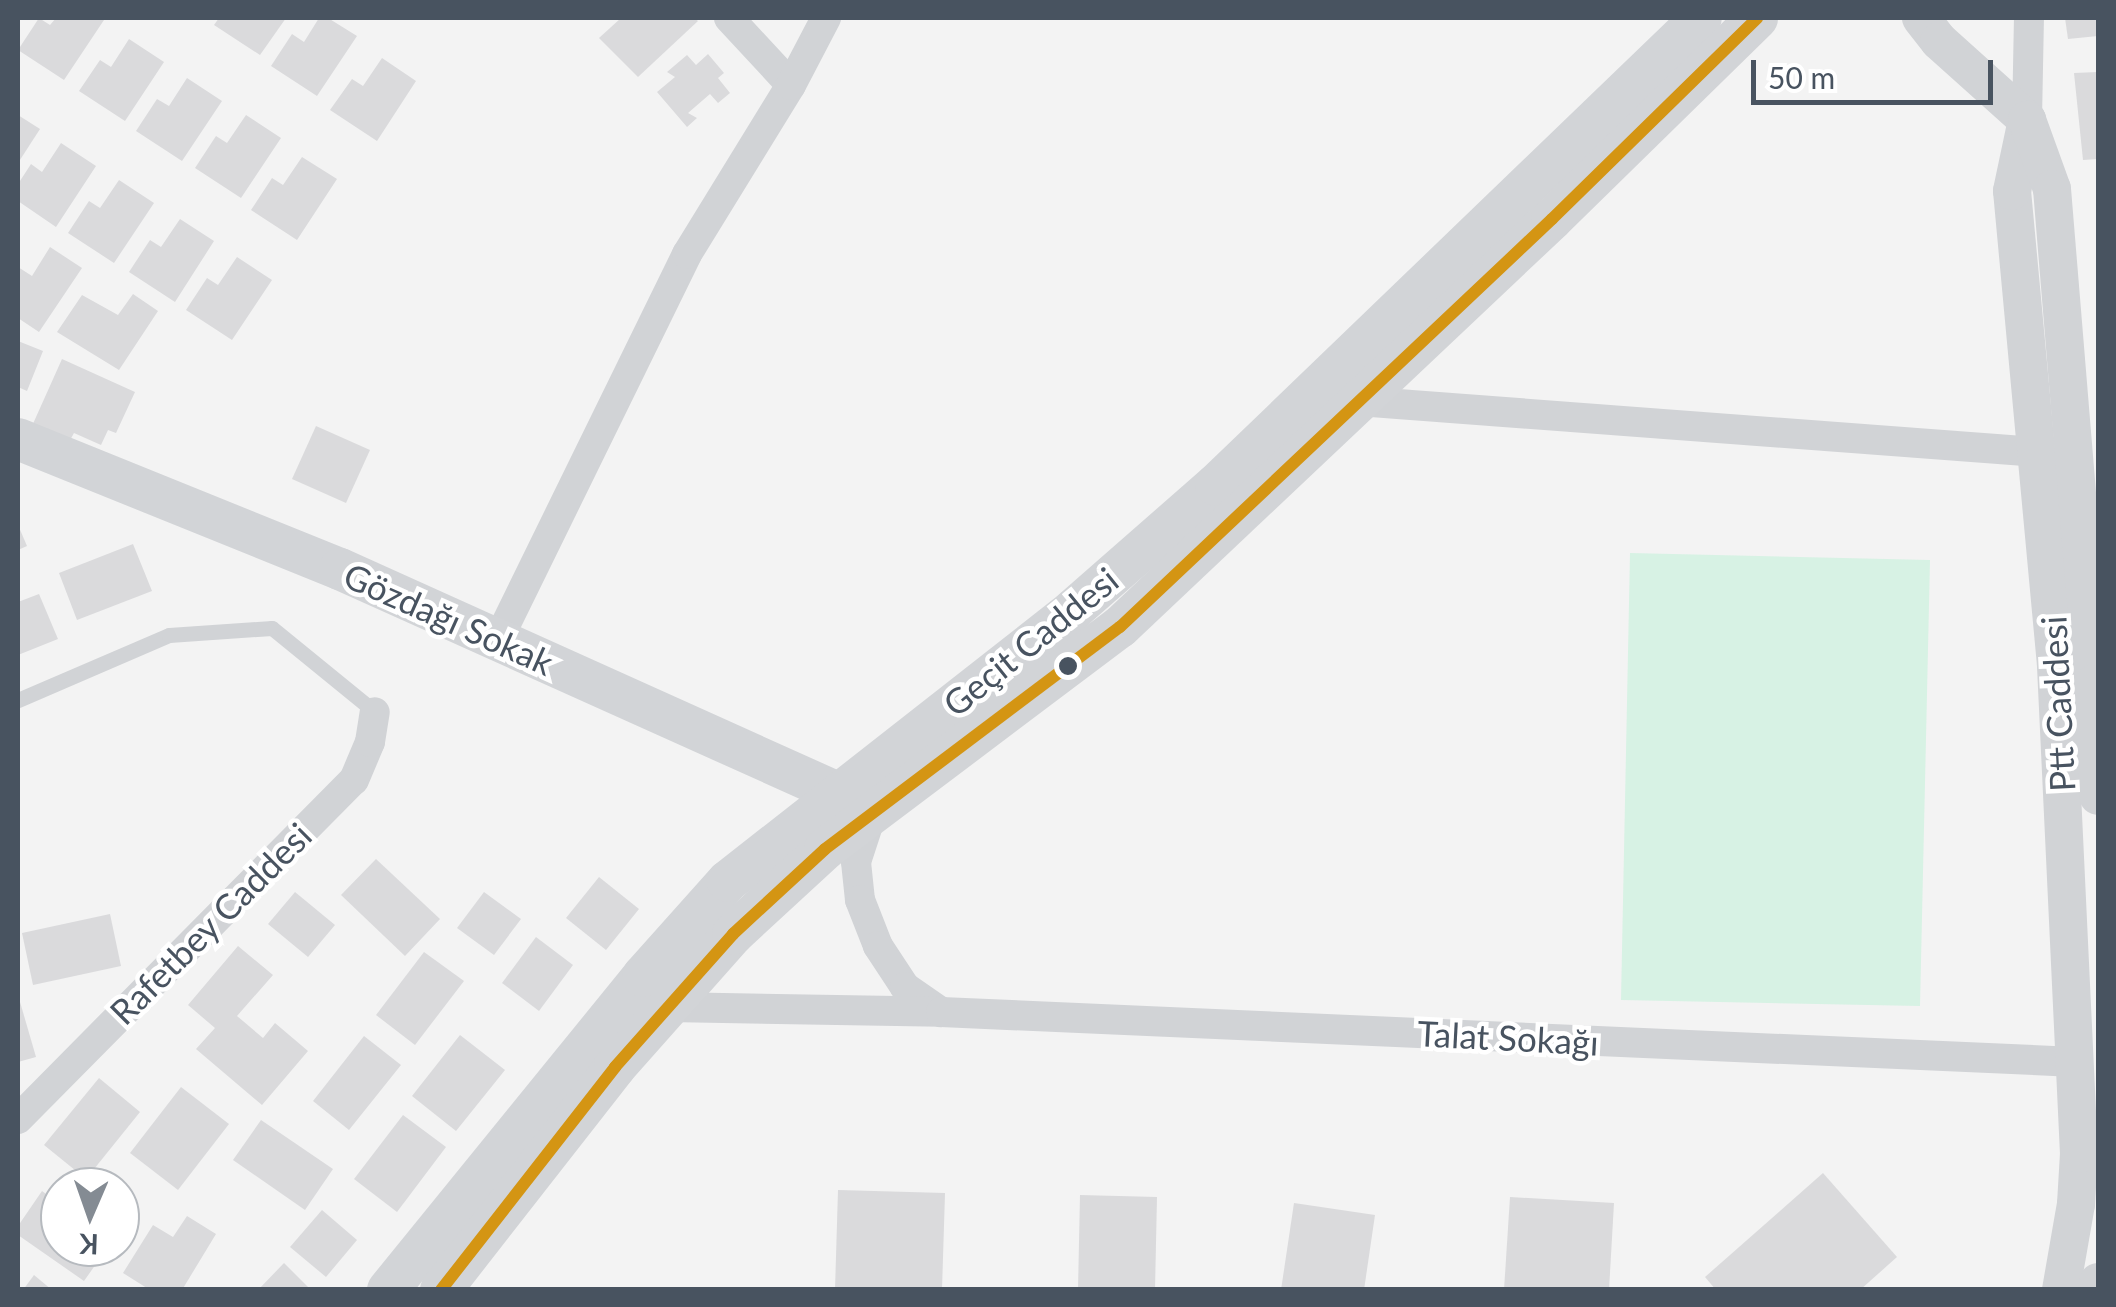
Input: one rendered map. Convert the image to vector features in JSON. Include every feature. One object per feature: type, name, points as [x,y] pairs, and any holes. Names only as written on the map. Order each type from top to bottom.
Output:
[{"type":"main road","name":"Geçit Caddesi","points":[[441,1290],[614,1067],[733,934],[826,850],[855,805],[1216,485],[1701,18]]},
{"type":"main road","name":"Geçit Caddesi","points":[[388,1290],[643,976],[728,881],[855,805],[1120,627],[1757,18]]},
{"type":"main road","name":"Gözdağı Sokak","points":[[18,439],[340,569],[855,805]]},
{"type":"street","points":[[728,18],[792,84]]},
{"type":"street","points":[[498,640],[686,254],[792,84],[826,18]]},
{"type":"street","points":[[1921,18],[1940,41],[2027,120]]},
{"type":"street","name":"Ptt Caddesi","points":[[2029,18],[2027,120],[2012,191],[2056,664],[2075,1062],[2076,1204],[2061,1290]]},
{"type":"street","name":"Ptt Caddesi","points":[[2027,120],[2052,189],[2094,644],[2098,796]]},
{"type":"street","points":[[1358,401],[2037,452]]},
{"type":"street","name":"Rafetbey Caddesi","points":[[18,1119],[354,780],[370,742],[376,712]]},
{"type":"street","points":[[855,805],[860,900],[878,946],[905,986],[942,1012]]},
{"type":"street","name":"Talat Sokağı","points":[[668,1007],[942,1012],[2075,1062]]},
{"type":"street","points":[[2097,1290],[2098,1282]]},
{"type":"lane","points":[[18,700],[169,635],[272,628],[376,712]]},
{"type":"green space","points":[[1630,553],[1930,560],[1920,1006],[1621,1000]]},
{"type":"building","points":[[39,18],[50,25],[56,18],[104,20],[64,80],[18,50]]},
{"type":"building","points":[[219,18],[286,18],[260,55],[214,25]]},
{"type":"building","points":[[319,18],[328,18],[357,36],[317,96],[271,66],[292,34],[304,42]]},
{"type":"building","points":[[621,18],[698,21],[638,77],[599,38]]},
{"type":"building","points":[[2065,18],[2098,18],[2098,36],[2068,39]]},
{"type":"building","points":[[129,39],[164,62],[125,121],[79,91],[100,60],[111,67]]},
{"type":"building","points":[[708,54],[724,73],[718,78],[730,93],[718,103],[710,94],[688,113],[697,118],[687,127],[657,92],[675,77],[667,72],[687,55],[696,65]]},
{"type":"building","points":[[382,58],[416,81],[377,141],[330,110],[352,79],[363,86]]},
{"type":"building","points":[[2098,72],[2098,159],[2083,160],[2074,73]]},
{"type":"building","points":[[187,78],[222,101],[182,161],[136,131],[157,99],[169,106]]},
{"type":"building","points":[[18,115],[40,129],[18,163]]},
{"type":"building","points":[[246,115],[281,138],[241,198],[195,168],[216,136],[227,143]]},
{"type":"building","points":[[61,143],[96,166],[56,227],[18,201],[18,184],[31,164],[42,172]]},
{"type":"building","points":[[302,157],[337,179],[297,240],[251,210],[272,178],[283,185]]},
{"type":"building","points":[[119,180],[154,203],[114,263],[68,233],[89,201],[100,208]]},
{"type":"building","points":[[180,219],[214,241],[175,302],[129,272],[150,240],[161,247]]},
{"type":"building","points":[[50,247],[82,268],[39,332],[18,318],[18,267],[32,276]]},
{"type":"building","points":[[237,257],[272,280],[232,340],[186,310],[207,278],[218,285]]},
{"type":"building","points":[[133,294],[158,311],[119,370],[57,332],[82,295],[118,315]]},
{"type":"building","points":[[18,341],[43,351],[27,391],[18,387]]},
{"type":"building","points":[[62,359],[135,392],[116,433],[108,430],[101,445],[74,433],[69,442],[32,426]]},
{"type":"building","points":[[316,426],[370,450],[346,503],[292,479]]},
{"type":"building","points":[[18,525],[27,546],[18,550]]},
{"type":"building","points":[[133,544],[152,591],[77,620],[59,573]]},
{"type":"building","points":[[39,594],[58,639],[18,655],[18,602]]},
{"type":"building","points":[[376,859],[440,919],[405,956],[341,895]]},
{"type":"building","points":[[599,877],[639,909],[606,950],[566,918]]},
{"type":"building","points":[[295,892],[335,925],[308,957],[268,924]]},
{"type":"building","points":[[484,892],[521,919],[494,955],[457,928]]},
{"type":"building","points":[[110,914],[121,966],[33,985],[22,933]]},
{"type":"building","points":[[536,937],[573,965],[539,1011],[502,983]]},
{"type":"building","points":[[238,946],[273,975],[237,1016],[263,1038],[275,1023],[308,1051],[262,1105],[196,1049],[215,1028],[188,1005]]},
{"type":"building","points":[[424,952],[464,981],[415,1045],[376,1015]]},
{"type":"building","points":[[18,995],[36,1057],[18,1062]]},
{"type":"building","points":[[460,1035],[505,1070],[456,1131],[412,1096]]},
{"type":"building","points":[[364,1036],[401,1065],[349,1130],[313,1101]]},
{"type":"building","points":[[99,1078],[140,1112],[96,1167],[71,1167],[44,1145]]},
{"type":"building","points":[[181,1087],[229,1124],[178,1190],[130,1153]]},
{"type":"building","points":[[403,1115],[446,1147],[397,1212],[354,1179]]},
{"type":"building","points":[[261,1120],[333,1169],[305,1210],[233,1160]]},
{"type":"building","points":[[1823,1173],[1897,1257],[1860,1290],[1716,1290],[1705,1277]]},
{"type":"building","points":[[838,1190],[945,1193],[942,1290],[835,1290]]},
{"type":"building","points":[[40,1194],[40,1250],[18,1235],[18,1226]]},
{"type":"building","points":[[1080,1195],[1157,1197],[1155,1290],[1078,1290]]},
{"type":"building","points":[[1510,1197],[1614,1203],[1609,1290],[1504,1290]]},
{"type":"building","points":[[1294,1203],[1375,1215],[1364,1290],[1281,1290]]},
{"type":"building","points":[[322,1210],[357,1240],[326,1277],[290,1247]]},
{"type":"building","points":[[187,1216],[216,1234],[182,1290],[150,1290],[123,1273],[127,1267],[140,1267],[140,1246],[153,1225],[173,1237]]},
{"type":"building","points":[[284,1263],[311,1290],[258,1290]]},
{"type":"building","points":[[64,1267],[94,1267],[84,1281]]},
{"type":"building","points":[[34,1275],[52,1290],[23,1290]]},
{"type":"transit line","points":[[441,1290],[615,1067],[733,934],[825,849],[1120,627],[1552,219],[1757,18]]}]
